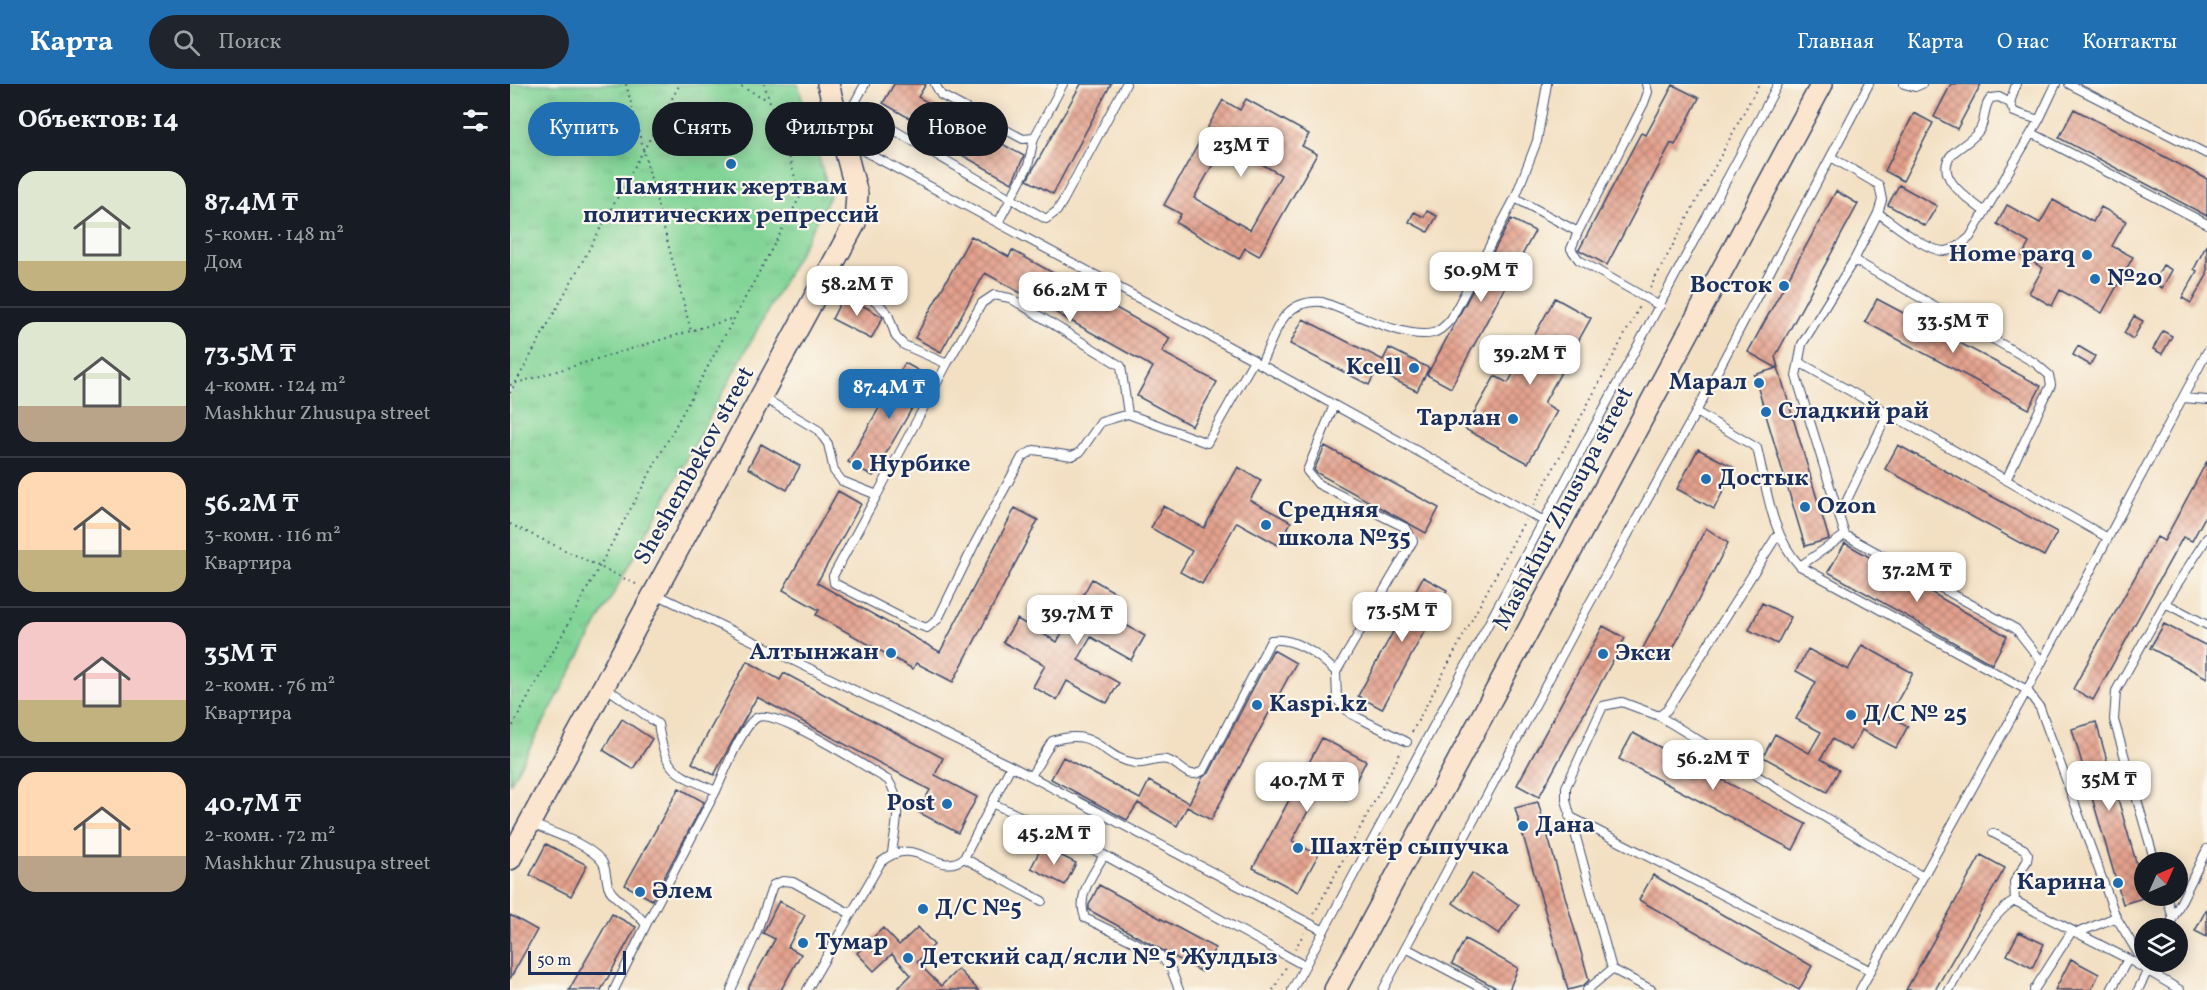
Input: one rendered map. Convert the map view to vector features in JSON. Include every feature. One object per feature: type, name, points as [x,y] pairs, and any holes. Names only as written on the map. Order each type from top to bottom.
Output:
[{"type":"main road","name":"Sheshembekov street","points":[[828,84],[840,102]]},
{"type":"main road","name":"Mashkhur Zhusupa street","points":[[1335,990],[1822,84]]},
{"type":"main road","name":"Sheshembekov street","points":[[510,859],[855,224],[857,194],[847,156]]},
{"type":"lane","points":[[851,102],[865,84]]},
{"type":"lane","points":[[935,84],[941,95],[1023,139],[1034,138]]},
{"type":"lane","points":[[998,223],[1028,166],[1034,138],[1063,84]]},
{"type":"lane","points":[[895,137],[1046,219],[1057,211],[1126,84]]},
{"type":"lane","points":[[1128,414],[1121,366],[1010,298],[994,295],[982,303],[947,364],[833,576],[834,583],[910,622],[927,628],[938,619],[975,543],[1022,457],[1034,450],[1072,456],[1080,452],[1101,422],[1128,414],[1206,443],[1291,307],[1308,301],[1322,302],[1413,334],[1436,332],[1451,320],[1515,198],[1537,141],[1547,84]]},
{"type":"lane","points":[[1646,84],[1648,93],[1644,104],[1571,249],[1579,260],[1660,306]]},
{"type":"lane","points":[[1292,990],[1778,84]]},
{"type":"lane","points":[[1383,990],[1586,610],[1696,412],[1869,84]]},
{"type":"lane","points":[[1904,84],[1916,87],[1922,84]]},
{"type":"lane","points":[[2010,103],[2016,84]]},
{"type":"lane","points":[[1878,213],[1926,245],[1943,252],[1957,248],[1970,237],[2032,133],[2056,84]]},
{"type":"lane","points":[[2069,84],[2207,154]]},
{"type":"lane","points":[[1985,212],[1950,182],[1947,170],[1953,154],[1979,132],[1990,98],[1999,97],[2010,103],[2014,112],[2039,120]]},
{"type":"lane","points":[[2032,133],[2207,224]]},
{"type":"lane","points":[[874,156],[1258,362],[1544,521]]},
{"type":"lane","points":[[1832,157],[1879,185],[1882,200],[1878,213],[1854,260],[1802,344],[1796,376],[1845,535],[2016,629],[2042,662]]},
{"type":"lane","points":[[1515,198],[1578,232]]},
{"type":"lane","points":[[1854,260],[2035,363],[2049,375],[2051,385],[2006,480]]},
{"type":"lane","points":[[826,275],[877,302],[888,314],[896,337],[904,345],[947,364]]},
{"type":"lane","points":[[1860,990],[2027,690],[2207,352]]},
{"type":"lane","points":[[1799,362],[2108,538]]},
{"type":"lane","points":[[762,397],[818,430],[828,444],[834,471],[842,481],[877,495]]},
{"type":"lane","points":[[2183,398],[2207,400]]},
{"type":"lane","points":[[1334,405],[1307,471],[1318,484],[1406,528],[1413,541],[1336,672],[1337,700],[1351,714],[1407,742]]},
{"type":"lane","points":[[1696,412],[1757,448],[1778,534],[1785,551],[1800,566],[2027,690],[2040,708],[2116,917],[2134,947]]},
{"type":"lane","points":[[1840,515],[1888,413]]},
{"type":"lane","points":[[1659,716],[1667,710],[1778,534]]},
{"type":"lane","points":[[1800,566],[1845,535]]},
{"type":"lane","points":[[2152,852],[2114,720],[2113,706],[2116,691],[2165,603],[2207,538]]},
{"type":"lane","points":[[654,593],[1031,776],[1324,931]]},
{"type":"lane","points":[[2165,603],[2207,625]]},
{"type":"lane","points":[[1031,776],[1052,741],[1083,736],[1131,763],[1147,764],[1155,760],[1167,760],[1190,775],[1197,775],[1204,770],[1271,640],[1285,638],[1322,657],[1336,672]]},
{"type":"lane","points":[[603,686],[658,724],[667,762],[678,774],[716,791]]},
{"type":"lane","points":[[1652,990],[1612,969],[1569,816],[1566,787],[1603,706],[1622,702],[1659,716],[1923,877]]},
{"type":"lane","points":[[614,990],[748,726],[757,717],[771,715],[796,727],[888,780],[896,792],[899,810],[892,853]]},
{"type":"lane","points":[[807,990],[881,862],[892,853],[909,850],[949,865],[956,864],[964,858],[994,804],[1011,766]]},
{"type":"lane","points":[[994,804],[1104,855],[1305,966]]},
{"type":"lane","points":[[1569,816],[1871,971]]},
{"type":"lane","points":[[529,823],[586,849],[601,860],[605,869],[606,885],[613,894],[639,914],[646,925]]},
{"type":"lane","points":[[1993,833],[2024,849],[2028,855],[2027,861],[2014,882],[2015,901]]},
{"type":"lane","points":[[2173,918],[2207,849]]},
{"type":"lane","points":[[1104,855],[1083,892],[1080,906],[1085,918],[1160,955],[1171,969],[1179,990]]},
{"type":"lane","points":[[964,858],[1042,901]]},
{"type":"lane","points":[[731,990],[756,934],[773,885],[783,881],[792,882],[851,914]]},
{"type":"lane","points":[[2015,901],[2134,962]]},
{"type":"lane","points":[[1949,990],[1995,919],[2006,905],[2015,901]]},
{"type":"lane","points":[[2169,906],[2173,918]]},
{"type":"lane","points":[[2034,990],[2074,932],[2116,917]]},
{"type":"lane","points":[[1406,948],[1485,990]]},
{"type":"lane","points":[[2111,990],[2128,959]]},
{"type":"lane","points":[[1587,990],[1612,969]]},
{"type":"lane","points":[[2138,990],[2147,972]]},
{"type":"lane","points":[[2151,972],[2180,990]]},
{"type":"path","points":[[626,84],[691,331]]},
{"type":"path","points":[[510,393],[680,84]]},
{"type":"path","points":[[736,84],[770,101]]},
{"type":"path","points":[[510,731],[801,195],[764,84]]},
{"type":"path","points":[[1274,990],[1759,84]]},
{"type":"path","points":[[510,385],[734,318]]},
{"type":"path","points":[[510,525],[654,593]]},
{"type":"green space","points":[[510,84],[798,84],[803,102],[765,102],[765,156],[819,156],[830,196],[510,784]]},
{"type":"building","points":[[894,84],[926,84],[918,97],[927,102],[907,102],[907,117],[895,110],[895,102],[884,102]]},
{"type":"building","points":[[1081,84],[1111,84],[1053,194],[1027,180]]},
{"type":"building","points":[[1951,84],[1981,84],[1957,129],[1934,117]]},
{"type":"building","points":[[1673,85],[1699,98],[1675,145],[1671,143],[1607,265],[1579,250],[1641,133],[1646,135]]},
{"type":"building","points":[[1246,99],[1309,134],[1302,146],[1317,154],[1259,256],[1245,248],[1239,259],[1176,223],[1181,214],[1164,205],[1223,100],[1240,110]],"holes":[[[1225,143],[1281,175],[1250,230],[1194,198]]]},
{"type":"building","points":[[2074,109],[2207,179],[2207,216],[2059,138]]},
{"type":"building","points":[[1914,113],[1933,123],[1903,181],[1885,171]]},
{"type":"building","points":[[1008,147],[1024,156],[1012,183],[964,156],[1008,156]]},
{"type":"building","points":[[1899,185],[1937,206],[1925,226],[1888,205]]},
{"type":"building","points":[[1836,191],[1858,204],[1775,357],[1829,539],[1805,546],[1754,375],[1777,368],[1748,352]]},
{"type":"building","points":[[2053,200],[2093,222],[2101,207],[2126,221],[2112,246],[2133,257],[2102,313],[2060,290],[2052,306],[2029,293],[2043,268],[2022,256],[2029,243],[1997,224],[2007,205],[2040,223]]},
{"type":"building","points":[[1427,211],[1437,216],[1428,232],[1409,222],[1414,212],[1424,217]]},
{"type":"building","points":[[1511,219],[1535,231],[1451,388],[1427,375]]},
{"type":"building","points":[[971,236],[1009,257],[1012,250],[1170,338],[1162,352],[1217,382],[1192,426],[1137,396],[1153,367],[985,273],[941,352],[915,338]]},
{"type":"building","points":[[2207,244],[2207,275],[2191,303],[2182,298],[2197,271],[2194,269]]},
{"type":"building","points":[[2163,265],[2172,270],[2162,288],[2153,283]]},
{"type":"building","points":[[844,295],[883,317],[871,339],[832,319]]},
{"type":"building","points":[[1555,298],[1591,318],[1544,403],[1557,411],[1528,463],[1465,429],[1495,376],[1508,383]]},
{"type":"building","points":[[1877,299],[2041,386],[2029,409],[1865,322]]},
{"type":"building","points":[[2134,316],[2143,321],[2133,339],[2124,333]]},
{"type":"building","points":[[1303,319],[1383,360],[1389,348],[1429,368],[1417,391],[1376,371],[1369,385],[1290,344]]},
{"type":"building","points":[[2163,331],[2172,336],[2162,354],[2153,349]]},
{"type":"building","points":[[2078,346],[2095,356],[2090,365],[2073,355]]},
{"type":"building","points":[[905,363],[930,377],[873,476],[848,462]]},
{"type":"building","points":[[761,444],[800,466],[787,490],[748,468]]},
{"type":"building","points":[[1898,445],[2057,532],[2044,556],[1885,469]]},
{"type":"building","points":[[1325,446],[1439,508],[1426,533],[1317,473],[1314,470]]},
{"type":"building","name":"Достык","points":[[1698,449],[1735,468],[1714,509],[1677,489]]},
{"type":"building","points":[[2207,461],[2207,513],[2192,541],[2183,537],[2093,700],[2073,689],[2157,537],[2164,541]]},
{"type":"building","name":"Средняя школа №35","points":[[1238,467],[1261,480],[1250,500],[1291,522],[1278,545],[1237,522],[1202,584],[1180,572],[1192,551],[1151,528],[1163,506],[1204,528]]},
{"type":"building","points":[[838,491],[861,504],[817,583],[940,652],[1015,508],[1038,520],[953,682],[916,663],[913,669],[816,615],[819,610],[783,590]]},
{"type":"building","points":[[1706,528],[1728,543],[1666,662],[1654,656],[1653,659],[1641,652]]},
{"type":"building","points":[[1845,543],[2007,636],[1992,664],[1828,572]]},
{"type":"building","points":[[1423,577],[1447,590],[1382,709],[1358,696]]},
{"type":"building","points":[[1092,579],[1116,593],[1105,613],[1145,636],[1131,660],[1091,637],[1078,660],[1119,683],[1107,703],[1067,681],[1057,700],[1033,687],[1045,665],[1003,642],[1017,619],[1057,642]]},
{"type":"building","points":[[1762,603],[1791,617],[1777,644],[1749,630]]},
{"type":"building","points":[[2164,624],[2207,646],[2207,678],[2150,648]]},
{"type":"building","points":[[1603,626],[1625,638],[1539,797],[1517,785]]},
{"type":"building","points":[[1862,645],[1913,673],[1889,716],[1908,726],[1896,748],[1862,730],[1851,750],[1832,739],[1821,759],[1839,770],[1827,792],[1763,757],[1775,734],[1809,753],[1821,732],[1796,719],[1816,682],[1796,671],[1808,649],[1848,670]]},
{"type":"building","points":[[1273,650],[1296,663],[1211,820],[1187,807],[1177,826],[1138,803],[1127,820],[1051,779],[1063,757],[1140,799],[1149,781],[1189,803],[1203,777],[1209,773]]},
{"type":"building","points":[[747,661],[780,680],[784,673],[943,758],[935,775],[977,797],[958,833],[918,812],[930,790],[757,697],[714,775],[692,763]]},
{"type":"building","points":[[622,719],[652,739],[633,769],[603,750]]},
{"type":"building","points":[[2096,722],[2134,855],[2134,901],[2123,904],[2072,729]]},
{"type":"building","points":[[1633,733],[1806,824],[1793,850],[1619,759]]},
{"type":"building","points":[[1322,738],[1366,761],[1346,800],[1321,787],[1292,841],[1318,855],[1298,892],[1253,868]]},
{"type":"building","points":[[679,788],[704,802],[652,900],[625,885]]},
{"type":"building","points":[[1538,802],[1589,980],[1583,986],[1568,990],[1515,808]]},
{"type":"building","points":[[546,844],[587,865],[571,896],[530,875]]},
{"type":"building","points":[[1042,846],[1076,863],[1065,885],[1031,868]]},
{"type":"building","points":[[1981,855],[2005,868],[1935,990],[1906,990]]},
{"type":"building","points":[[1472,873],[1519,905],[1499,934],[1453,903]]},
{"type":"building","points":[[1653,875],[1812,966],[1799,990],[1639,900]]},
{"type":"building","points":[[1099,885],[1215,948],[1202,972],[1089,910],[1089,905]]},
{"type":"building","points":[[779,901],[805,915],[788,947],[801,954],[781,990],[747,990],[775,939],[763,933]]},
{"type":"building","points":[[2207,908],[2207,937],[2195,931]]},
{"type":"building","points":[[612,914],[636,927],[601,990],[569,990]]},
{"type":"building","points":[[510,915],[537,930],[510,979]]},
{"type":"building","name":"Детский сад/ясли № 5 Жулдыз","points":[[918,927],[934,945],[917,962],[941,986],[958,969],[978,990],[896,990],[911,975],[892,954],[874,971],[857,953],[883,928],[899,945]]},
{"type":"building","points":[[2019,932],[2044,944],[2032,968],[2007,955]]},
{"type":"building","points":[[1465,939],[1518,968],[1509,990],[1500,990],[1452,964]]},
{"type":"building","points":[[2071,959],[2099,974],[2091,990],[2055,990]]},
{"type":"place","name":"Памятник жертвам политических репрессий","points":[[731,164]]},
{"type":"place","name":"Home parq","points":[[2087,255]]},
{"type":"place","name":"№20","points":[[2095,279]]},
{"type":"place","name":"Восток","points":[[1784,286]]},
{"type":"place","name":"Kcell","points":[[1414,368]]},
{"type":"place","name":"Марал","points":[[1759,383]]},
{"type":"place","name":"Сладкий рай","points":[[1766,412]]},
{"type":"place","name":"Тарлан","points":[[1513,419]]},
{"type":"place","name":"Нурбике","points":[[857,465]]},
{"type":"place","name":"Достык","points":[[1706,479]]},
{"type":"place","name":"Ozon","points":[[1805,507]]},
{"type":"place","name":"Средняя школа №35","points":[[1266,525]]},
{"type":"place","name":"Алтынжан","points":[[891,653]]},
{"type":"place","name":"Экси","points":[[1603,654]]},
{"type":"place","name":"Kaspi.kz","points":[[1257,705]]},
{"type":"place","name":"Д/С № 25","points":[[1851,715]]},
{"type":"place","name":"Post","points":[[947,804]]},
{"type":"place","name":"Дана","points":[[1523,826]]},
{"type":"place","name":"Шахтёр сыпучка","points":[[1298,848]]},
{"type":"place","name":"Карина","points":[[2118,883]]},
{"type":"place","name":"Әлем","points":[[640,892]]},
{"type":"place","name":"Д/С №5","points":[[923,909]]},
{"type":"place","name":"Тумар","points":[[803,943]]},
{"type":"place","name":"Детский сад/ясли № 5 Жулдыз","points":[[908,958]]}]
